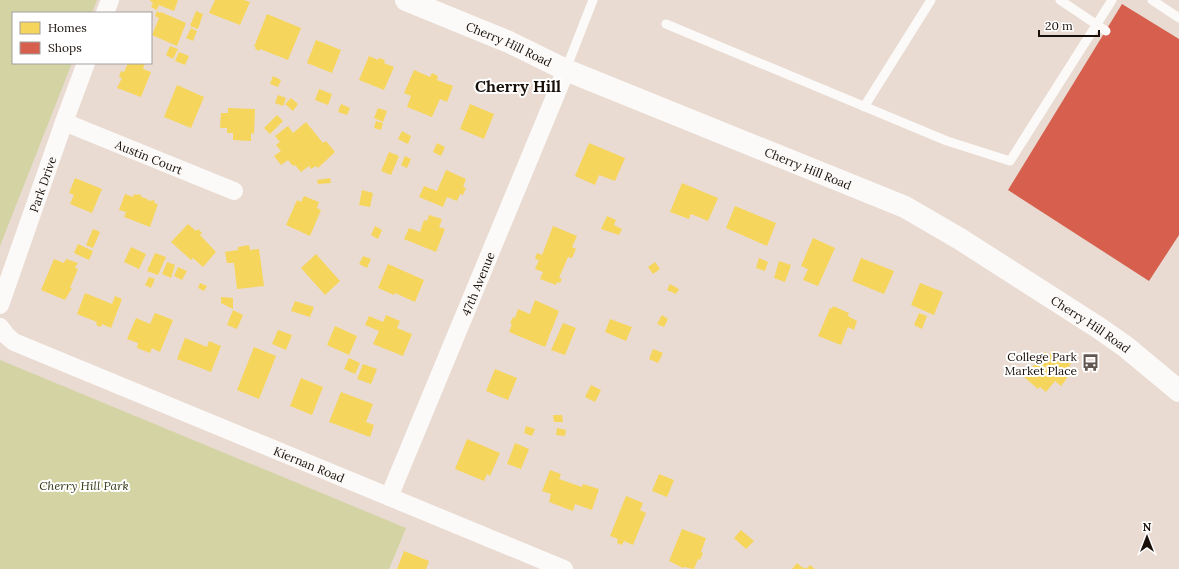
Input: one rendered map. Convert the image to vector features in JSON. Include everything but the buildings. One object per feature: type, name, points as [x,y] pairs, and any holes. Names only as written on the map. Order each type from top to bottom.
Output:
[{"type":"main road","name":"Cherry Hill Road","points":[[406,0],[509,42],[566,70],[905,207],[960,239],[1099,328],[1126,347],[1179,391]]},
{"type":"street","points":[[105,12],[110,0]]},
{"type":"street","name":"Park Drive","points":[[0,305],[86,64]]},
{"type":"street","name":"47th Avenue","points":[[389,497],[566,70]]},
{"type":"street","name":"Austin Court","points":[[64,122],[234,191]]},
{"type":"street","name":"Kiernan Road","points":[[0,327],[14,342],[56,358],[564,569]]},
{"type":"lane","points":[[566,70],[593,0]]},
{"type":"lane","points":[[864,107],[931,0]]},
{"type":"lane","points":[[1060,0],[1106,31]]},
{"type":"lane","points":[[666,24],[947,141],[1010,161],[1112,0]]},
{"type":"lane","points":[[1152,0],[1179,18]]},
{"type":"green space","points":[[0,0],[97,0],[92,12],[12,12],[12,64],[72,64],[0,246]]},
{"type":"green space","name":"Cherry Hill Park","points":[[0,360],[406,528],[389,569],[0,569]]},
{"type":"place","name":"College Park Market Place","points":[[1090,363]]},
{"type":"district","name":"Cherry Hill","points":[[518,86]]}]
